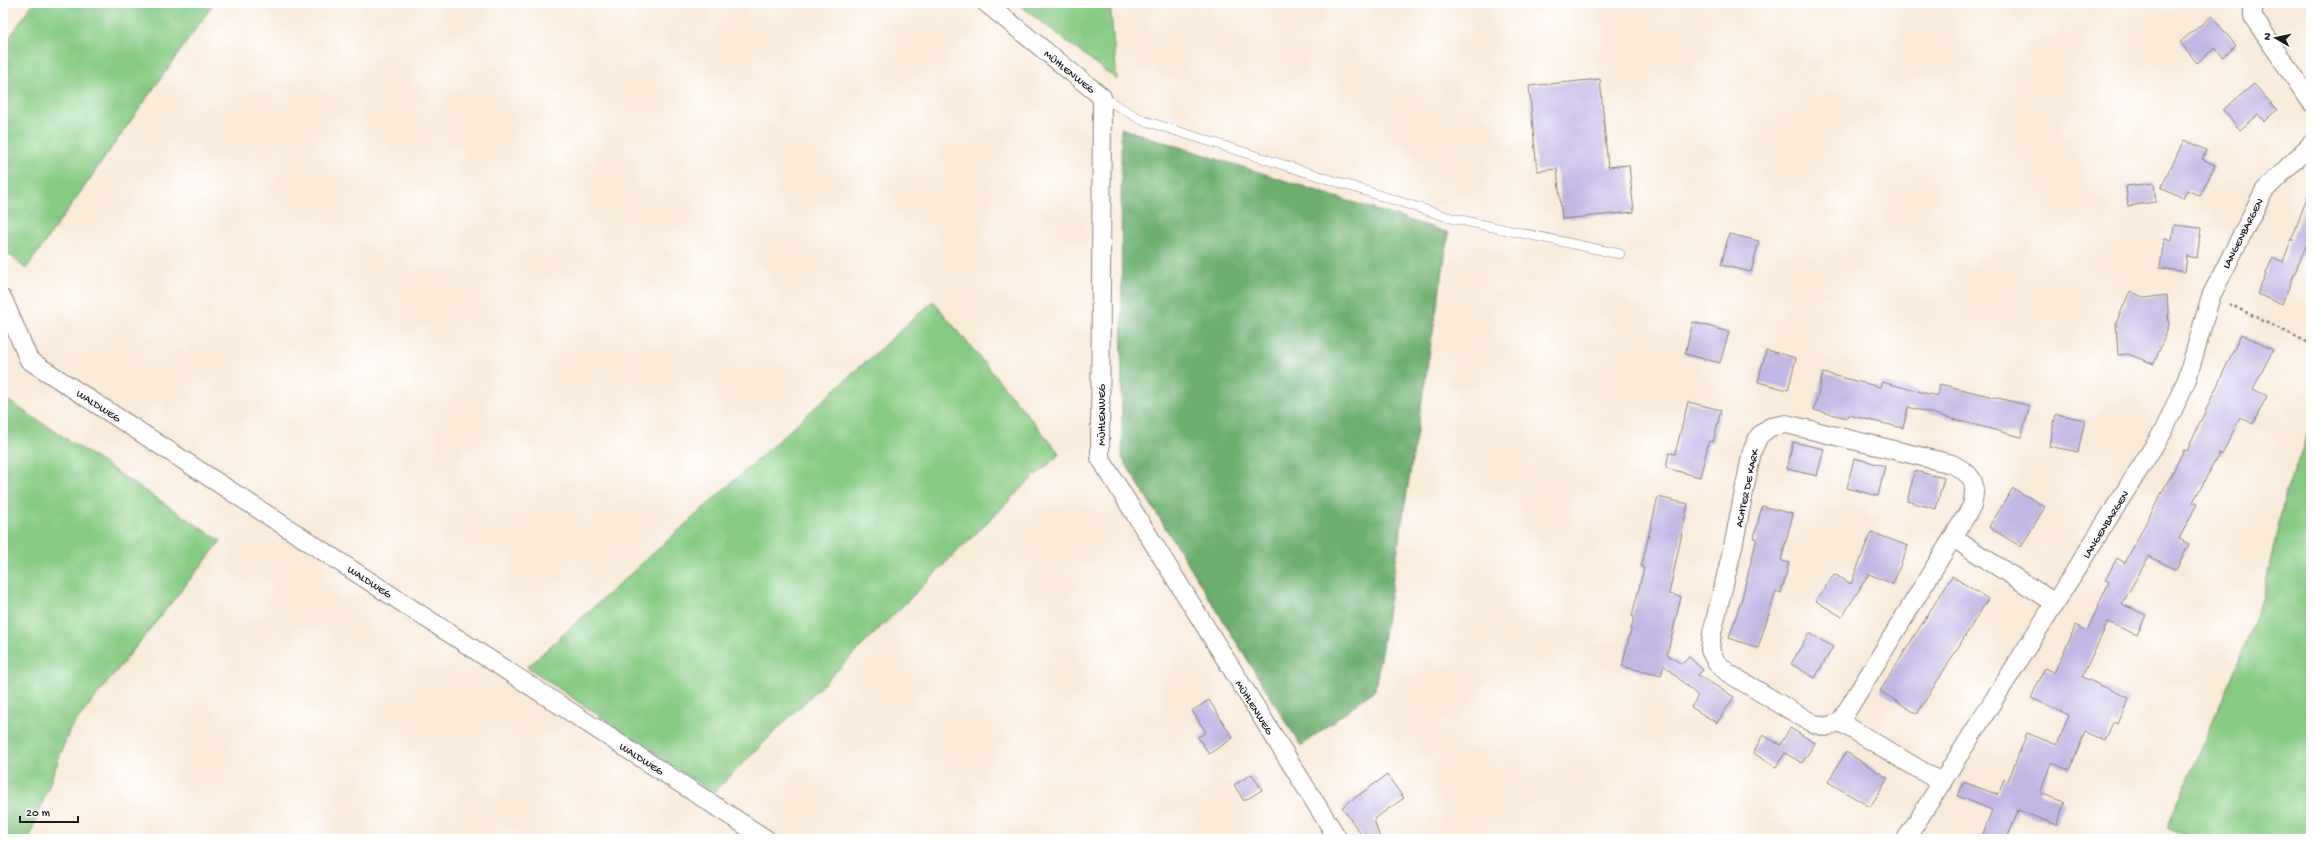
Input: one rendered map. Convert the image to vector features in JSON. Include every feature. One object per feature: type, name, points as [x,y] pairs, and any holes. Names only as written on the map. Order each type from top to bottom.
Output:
[{"type":"street","name":"MÜHLENWEG","points":[[986,3],[1102,97],[1100,458],[1338,839]]},
{"type":"street","points":[[2253,3],[2253,17],[2311,102]]},
{"type":"street","name":"LANGENBARGEN","points":[[1906,839],[2164,430],[2187,379],[2211,296],[2264,191],[2311,144]]},
{"type":"street","name":"WALDWEG","points":[[3,301],[29,360],[766,839]]},
{"type":"street","name":"ACHTER DE KARK","points":[[1786,424],[1957,467],[1968,472],[1976,487],[1972,506],[1953,538],[1840,722],[1825,726],[1812,723],[1728,673],[1716,662],[1710,650],[1712,633],[1733,547],[1752,450],[1759,436],[1770,427],[1786,424]]},
{"type":"street","points":[[1953,538],[2055,603]]},
{"type":"street","points":[[1840,722],[1942,783]]},
{"type":"lane","points":[[1102,97],[1142,120],[1451,218],[1620,254]]},
{"type":"path","points":[[2211,296],[2311,344]]},
{"type":"green space","points":[[33,3],[214,3],[26,269],[3,249],[3,47]]},
{"type":"green space","points":[[1017,3],[1110,3],[1117,80]]},
{"type":"green space","points":[[1121,128],[1449,233],[1375,690],[1301,746],[1122,458]]},
{"type":"green space","points":[[933,301],[1060,454],[1026,484],[713,793],[527,667]]},
{"type":"green space","points":[[3,397],[221,541],[70,729],[29,839],[3,839]]},
{"type":"green space","points":[[2311,424],[2311,839],[2195,839],[2167,827],[2242,653],[2262,599],[2286,492]]},
{"type":"building","points":[[2212,16],[2236,46],[2223,57],[2215,48],[2197,63],[2180,42]]},
{"type":"building","points":[[1600,79],[1608,167],[1629,165],[1634,212],[1562,219],[1557,169],[1537,171],[1529,86]]},
{"type":"building","points":[[2254,84],[2277,110],[2264,121],[2258,115],[2240,130],[2223,110]]},
{"type":"building","points":[[2184,140],[2206,150],[2202,159],[2215,165],[2200,196],[2187,190],[2183,199],[2161,188]]},
{"type":"building","points":[[2154,183],[2156,202],[2128,206],[2126,186]]},
{"type":"building","points":[[2309,192],[2311,192],[2311,248],[2306,246],[2282,304],[2257,294],[2273,257],[2283,262],[2291,240],[2294,240],[2292,239]]},
{"type":"building","points":[[2174,225],[2201,228],[2197,258],[2187,256],[2185,272],[2160,268],[2164,239],[2172,240]]},
{"type":"building","points":[[1729,234],[1759,241],[1751,272],[1721,265]]},
{"type":"building","points":[[2130,291],[2145,298],[2167,295],[2169,325],[2154,364],[2128,354],[2118,355],[2116,323]]},
{"type":"building","points":[[1693,322],[1729,332],[1720,363],[1685,354]]},
{"type":"building","points":[[2241,334],[2273,350],[2253,389],[2267,396],[2253,424],[2240,417],[2222,455],[2219,454],[2193,502],[2197,504],[2179,539],[2189,544],[2176,570],[2149,556],[2122,604],[2146,615],[2137,635],[2108,622],[2082,677],[2129,698],[2118,724],[2113,722],[2105,741],[2085,732],[2070,770],[2051,763],[2040,793],[2065,802],[2056,825],[2018,810],[2007,839],[1981,839],[1992,810],[1958,796],[1964,782],[1998,795],[2004,779],[2008,781],[2027,733],[2057,745],[2069,715],[2031,698],[2045,668],[2054,673],[2076,625],[2087,631],[2109,582],[2105,580],[2117,558],[2125,563],[2184,450],[2187,451]]},
{"type":"building","points":[[1766,350],[1796,358],[1788,390],[1758,382]]},
{"type":"building","points":[[1823,373],[1880,387],[1882,382],[1937,396],[1940,384],[2030,406],[2021,437],[1908,407],[1903,428],[1848,415],[1847,418],[1814,410]]},
{"type":"building","points":[[1688,402],[1721,410],[1713,442],[1709,441],[1700,477],[1666,468],[1669,453],[1675,454]]},
{"type":"building","points":[[2056,414],[2085,420],[2078,452],[2049,446]]},
{"type":"building","points":[[1793,442],[1824,449],[1817,476],[1787,469]]},
{"type":"building","points":[[1854,458],[1885,466],[1878,496],[1847,488]]},
{"type":"building","points":[[1915,471],[1944,478],[1936,509],[1907,501]]},
{"type":"building","points":[[2013,488],[2045,507],[2021,547],[1989,527]]},
{"type":"building","points":[[1658,497],[1688,504],[1669,594],[1681,597],[1667,655],[1682,664],[1689,657],[1703,670],[1698,675],[1734,697],[1717,723],[1691,707],[1698,696],[1664,665],[1661,676],[1622,666],[1644,568],[1641,567]]},
{"type":"building","points":[[1762,506],[1793,514],[1781,561],[1789,563],[1781,593],[1776,591],[1758,648],[1729,638],[1742,598],[1757,538],[1754,538]]},
{"type":"building","points":[[1871,532],[1908,546],[1893,584],[1869,574],[1842,617],[1816,601],[1834,574],[1851,584]]},
{"type":"building","points":[[1952,576],[1988,599],[1917,714],[1880,691]]},
{"type":"building","points":[[1809,633],[1833,647],[1815,678],[1791,664]]},
{"type":"building","points":[[1209,700],[1233,738],[1209,754],[1198,737],[1206,732],[1192,711]]},
{"type":"building","points":[[1790,728],[1815,743],[1802,763],[1785,753],[1776,767],[1753,753],[1763,735],[1780,745]]},
{"type":"building","points":[[1846,752],[1888,778],[1870,807],[1828,782]]},
{"type":"building","points":[[1252,774],[1262,790],[1244,801],[1234,785]]},
{"type":"building","points":[[1387,775],[1404,798],[1374,819],[1380,839],[1364,839],[1342,807]]}]
